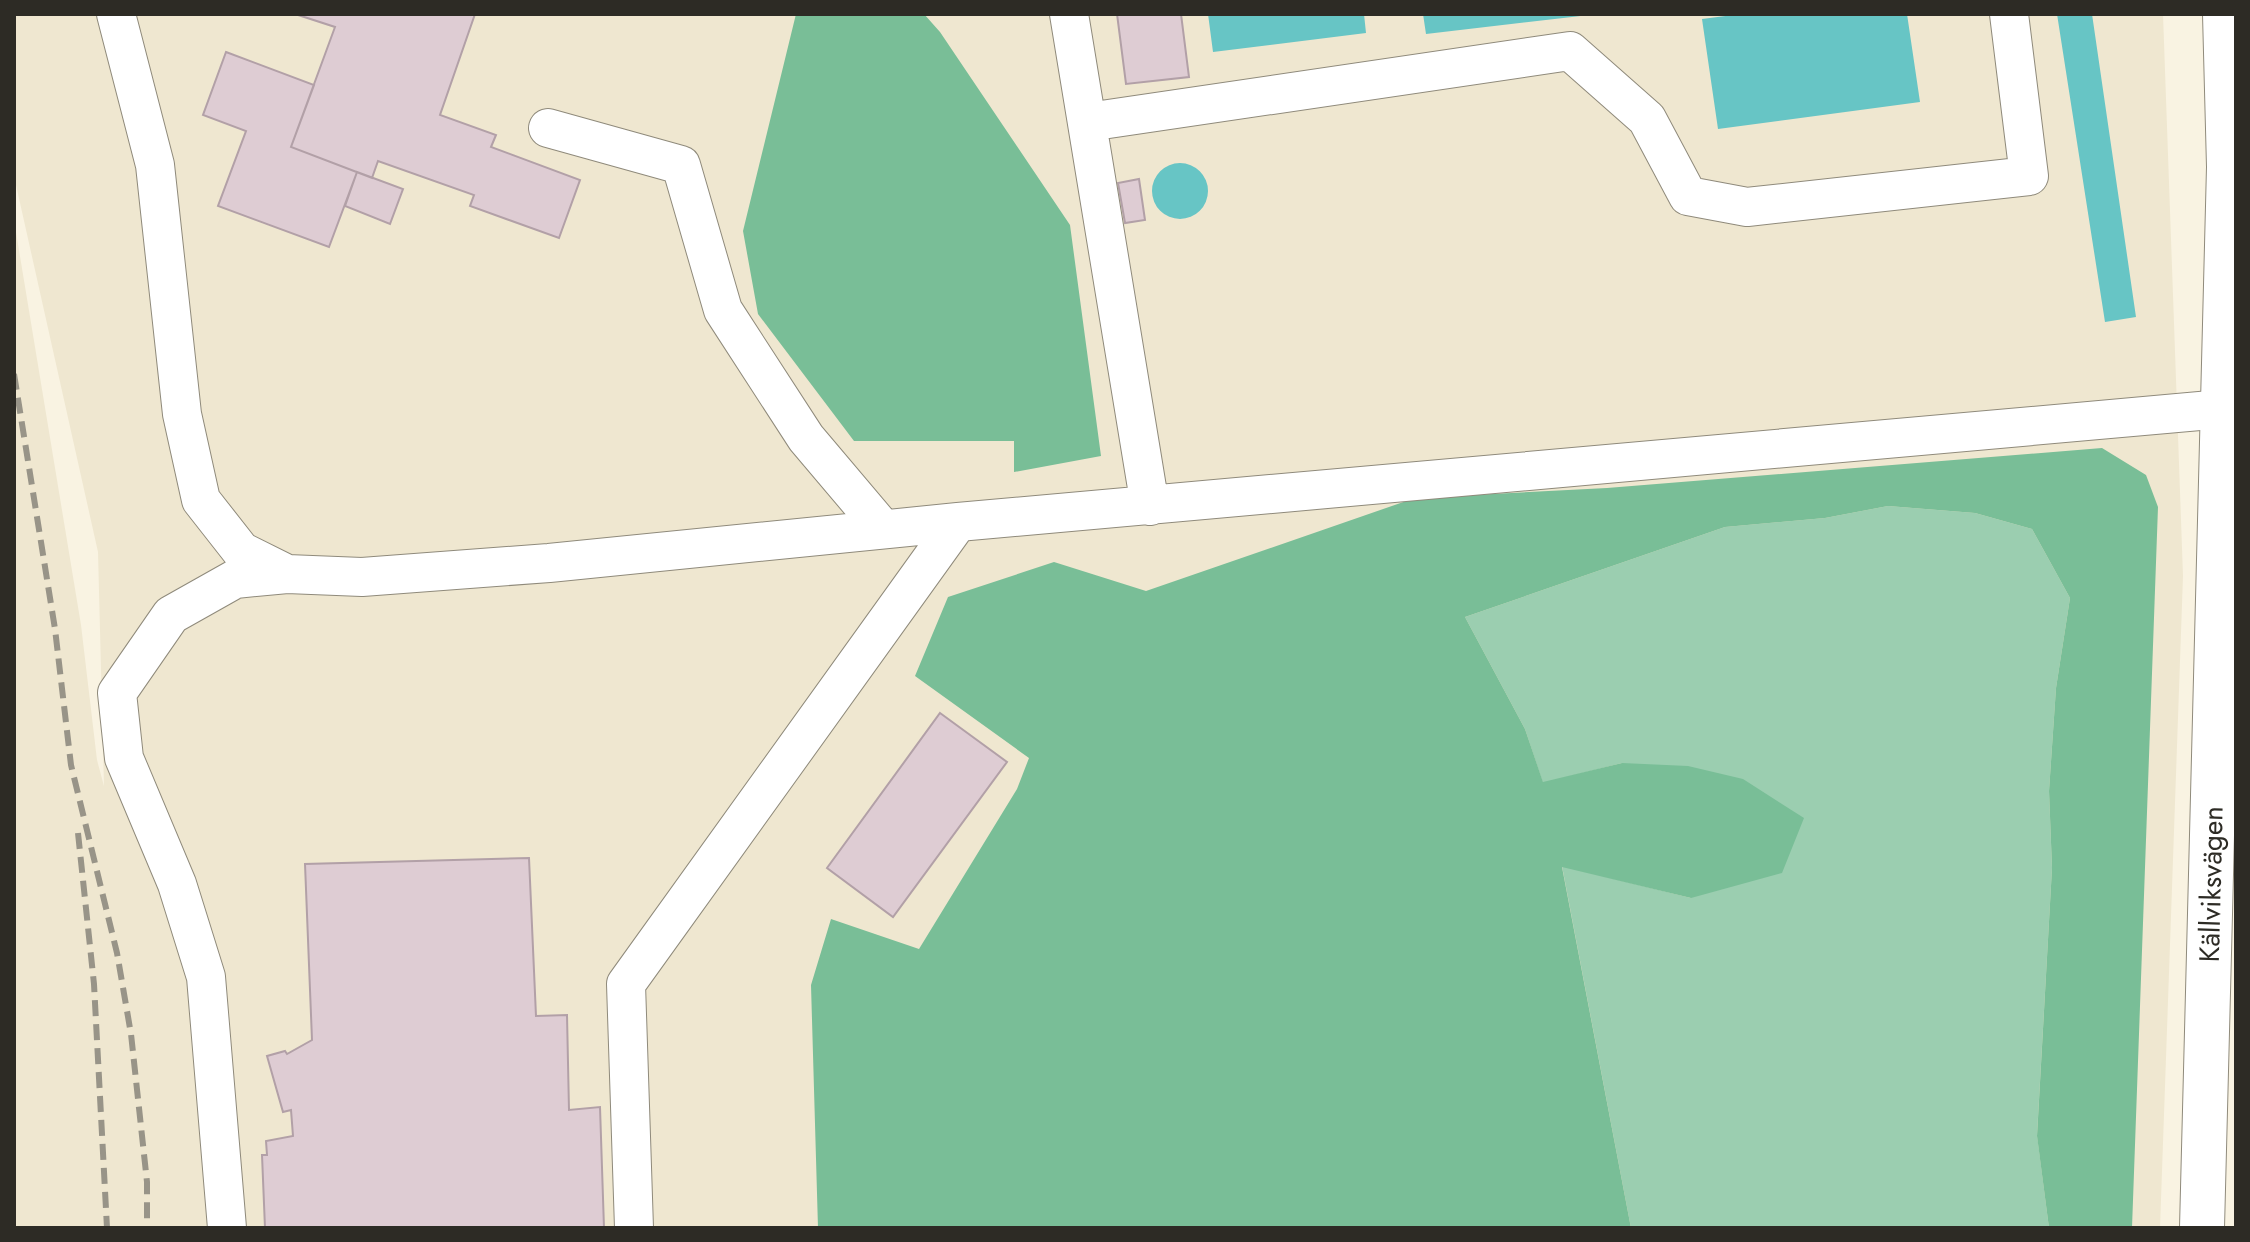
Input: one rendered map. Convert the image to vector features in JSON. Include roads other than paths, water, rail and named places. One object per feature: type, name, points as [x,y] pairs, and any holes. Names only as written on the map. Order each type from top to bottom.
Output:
[{"type":"street","points":[[116,14],[155,165],[182,414],[201,500],[241,551],[287,574]]},
{"type":"street","points":[[1069,14],[1150,506]]},
{"type":"street","points":[[1088,122],[1570,51],[1647,119],[1688,196],[1747,207],[2029,176],[2009,14]]},
{"type":"street","name":"Källviksvägen","points":[[2202,1228],[2229,167],[2225,14]]},
{"type":"street","points":[[548,128],[681,165],[723,310],[806,438],[883,529]]},
{"type":"street","points":[[227,1228],[206,977],[177,884],[124,758],[117,693],[171,615],[235,579],[287,574],[362,577],[518,566],[958,522],[2222,409]]},
{"type":"street","points":[[634,1228],[626,984],[958,522]]},
{"type":"water","points":[[1208,14],[1364,14],[1366,33],[1213,52]]},
{"type":"water","points":[[1423,14],[1598,14],[1426,34]]},
{"type":"water","points":[[1741,14],[1907,14],[1920,102],[1718,129],[1702,19]]},
{"type":"water","points":[[2057,14],[2092,14],[2136,317],[2105,322]]},
{"type":"water","points":[[1180,163],[1200,171],[1208,191],[1200,211],[1180,219],[1160,211],[1152,191],[1160,171]]},
{"type":"railway","points":[[14,374],[55,629],[71,765],[117,953],[131,1034],[147,1182],[147,1228]]},
{"type":"railway","points":[[78,833],[94,984],[107,1228]]}]
